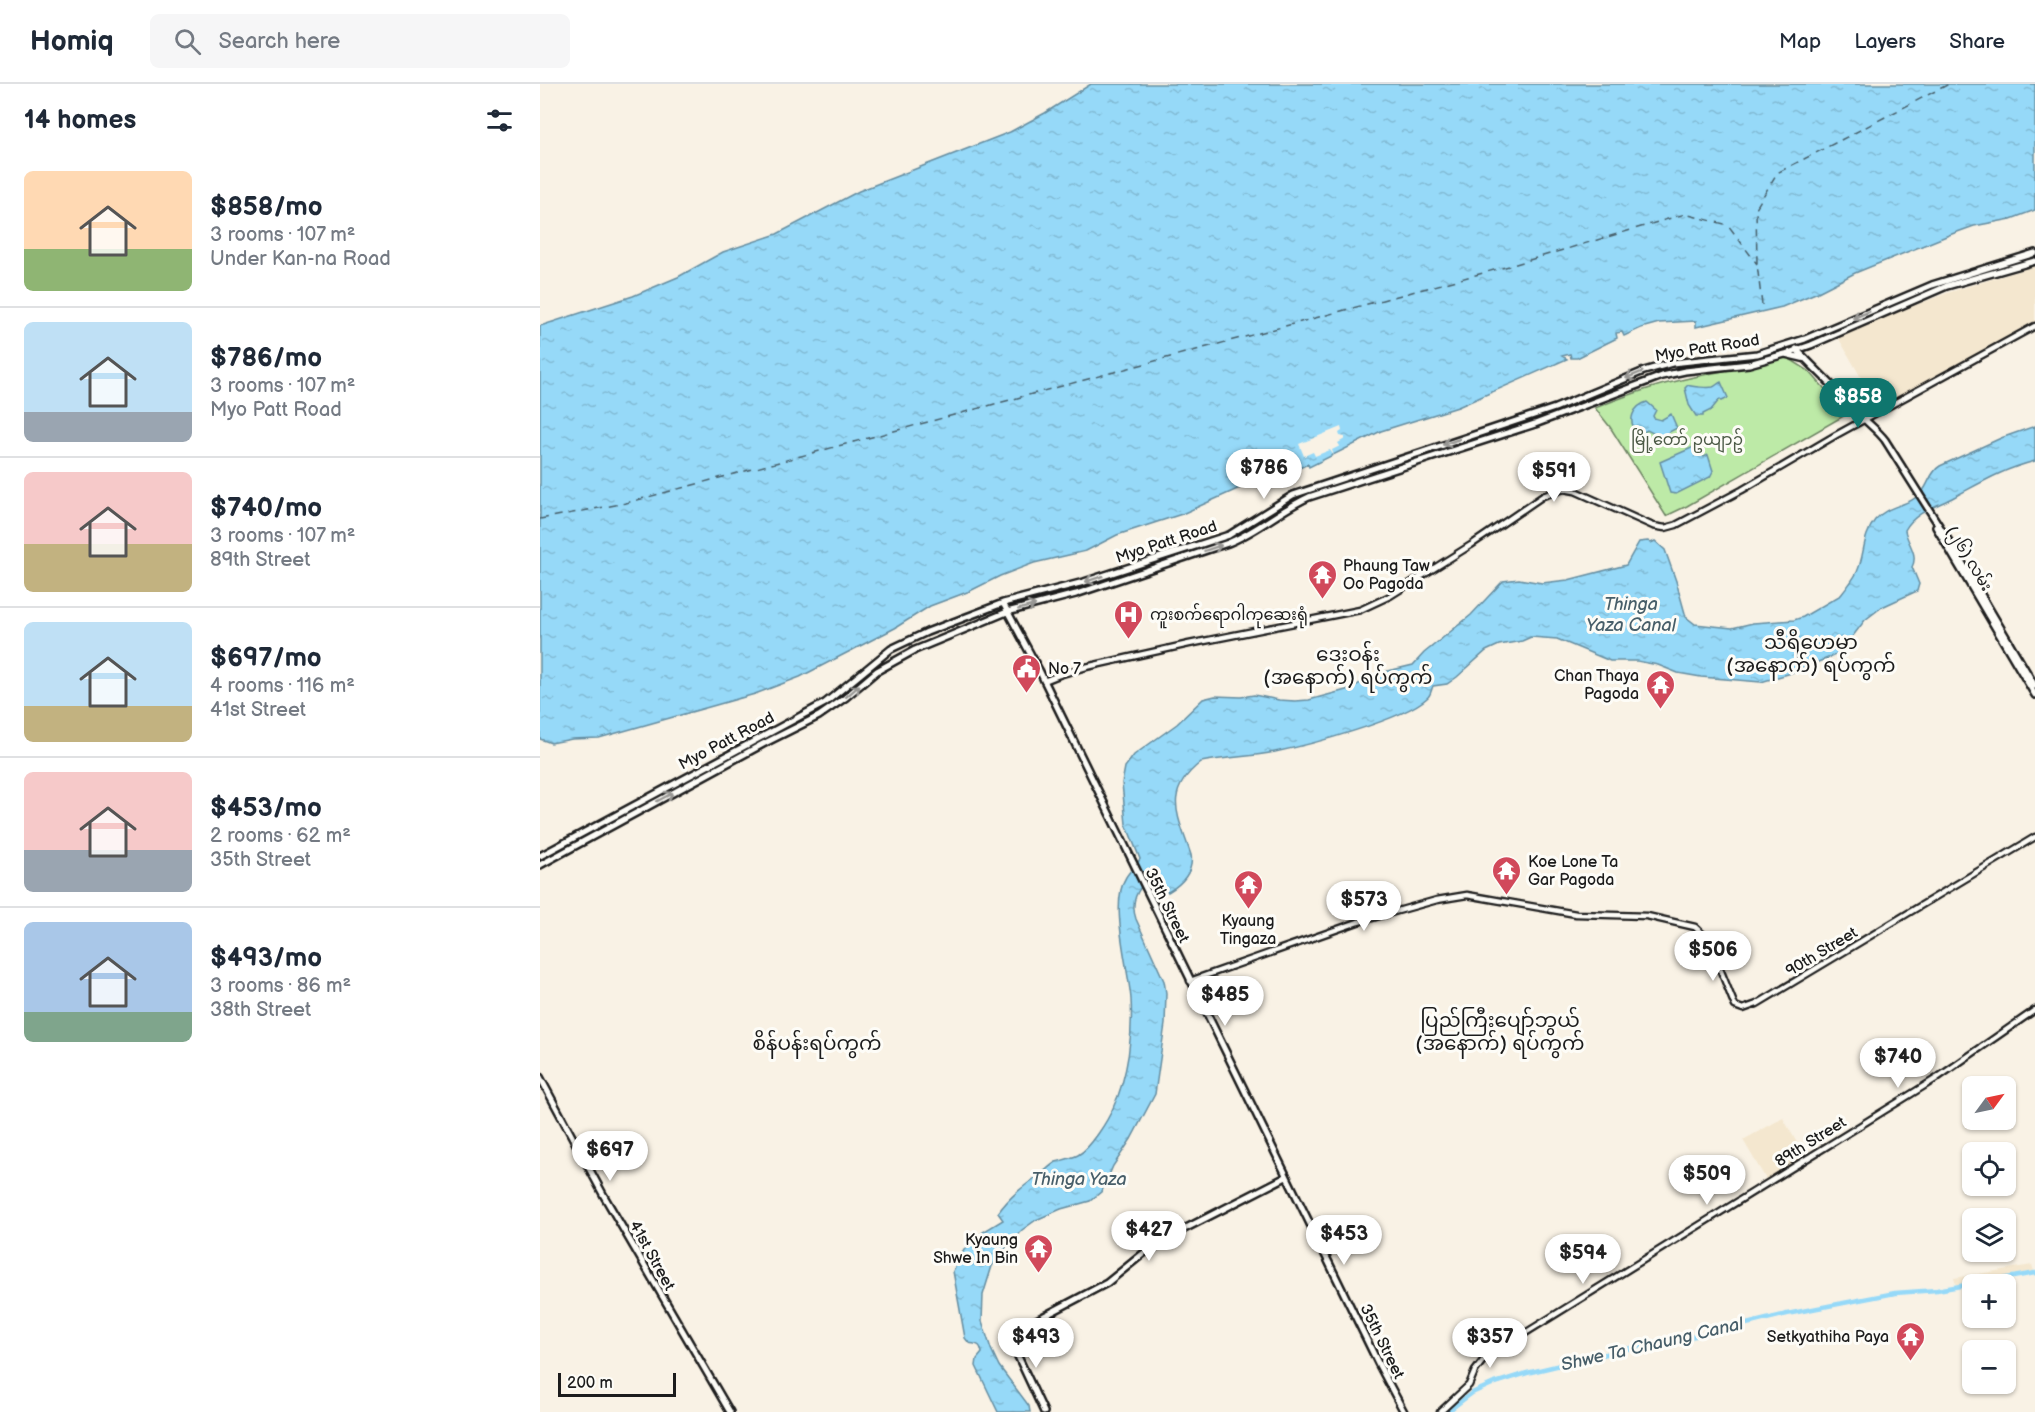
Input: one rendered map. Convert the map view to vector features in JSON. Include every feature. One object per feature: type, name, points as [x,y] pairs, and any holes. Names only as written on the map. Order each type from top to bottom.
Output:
[{"type":"main road","name":"Myo Patt Road","points":[[540,856],[825,703],[891,649],[927,632],[1003,603],[1084,582],[1234,532],[1293,495],[1555,408],[1644,371],[1672,363],[1757,354],[1792,343],[1932,285],[2035,253]]},
{"type":"main road","name":"Myo Patt Road","points":[[540,865],[830,710],[876,671],[895,660],[1007,612],[1076,594],[1237,540],[1294,504],[1330,490],[1563,414],[1662,376],[1764,361],[1797,350],[1947,286],[2035,261]]},
{"type":"main road","name":"(၂၆) လမ်း","points":[[1792,343],[1880,433],[2035,686]]},
{"type":"main road","points":[[1785,354],[1807,360],[1804,347]]},
{"type":"main road","points":[[1733,357],[1734,366]]},
{"type":"main road","points":[[1396,459],[1400,468]]},
{"type":"main road","points":[[1234,532],[1237,540]]},
{"type":"main road","name":"35th Street","points":[[1003,603],[1044,681],[1378,1365],[1404,1412]]},
{"type":"main road","name":"(၂၆) လမ်း","points":[[2013,653],[2035,695]]},
{"type":"main road","points":[[825,703],[830,710]]},
{"type":"main road","points":[[642,801],[646,807]]},
{"type":"main road","name":"41st Street","points":[[540,1077],[653,1283],[730,1412]]},
{"type":"main road","points":[[1044,1412],[1008,1335],[1107,1283],[1155,1244],[1286,1177]]},
{"type":"street","points":[[1044,681],[1086,668],[1189,644],[1341,615],[1364,608],[1390,596],[1471,545],[1526,506],[1555,491],[1564,489],[1575,491],[1653,526],[1665,528],[1676,525],[2035,326]]},
{"type":"street","name":"90th Street","points":[[1190,981],[1353,924],[1448,897],[1473,895],[1593,916],[1647,916],[1695,927],[1708,939],[1735,1006],[1743,1009],[1757,1004],[2035,837]]},
{"type":"street","name":"89th Street","points":[[1440,1412],[1469,1385],[1474,1371],[1485,1358],[1937,1078],[2035,1010]]},
{"type":"shaded area","points":[[2035,266],[2035,322],[1880,411],[1838,337],[1950,292]]},
{"type":"shaded area","points":[[1783,1118],[1805,1157],[1767,1181],[1743,1140]]},
{"type":"shaded area","points":[[2032,1265],[2034,1271],[2016,1274],[1978,1274]]},
{"type":"shaded area","points":[[1962,1277],[1962,1284],[1956,1285],[1954,1278]]},
{"type":"green space","name":"မြို့တော် ဥယျာဥ်","points":[[1785,356],[1809,371],[1847,414],[1666,516],[1610,427],[1595,408],[1663,384]]},
{"type":"water","points":[[1091,84],[2035,84],[2035,210],[2011,219],[1974,226],[1949,235],[1855,273],[1782,307],[1696,327],[1696,321],[1659,323],[1624,336],[1622,332],[1616,333],[1617,338],[1577,358],[1571,358],[1570,354],[1562,356],[1567,359],[1458,407],[1381,431],[1309,467],[1308,464],[1284,475],[1253,482],[1182,514],[1117,535],[1086,551],[1034,563],[1000,576],[970,591],[930,606],[895,628],[800,677],[755,694],[599,738],[572,739],[551,743],[540,739],[540,326],[633,296],[678,277],[723,252],[777,234],[859,191],[1010,132]]},
{"type":"water","points":[[1721,382],[1728,398],[1722,401],[1720,399],[1703,416],[1696,416],[1689,405],[1685,388],[1688,385],[1713,387]]},
{"type":"water","points":[[1647,402],[1656,410],[1654,418],[1661,420],[1671,414],[1677,428],[1663,438],[1658,438],[1647,430],[1642,433],[1638,432],[1632,424],[1633,415],[1638,407]]},
{"type":"water","name":"Thinga Yaza Canal","points":[[2035,426],[2035,461],[1993,476],[1927,510],[1909,524],[1905,530],[1914,558],[1912,567],[1919,584],[1917,591],[1882,607],[1865,620],[1843,649],[1833,656],[1761,682],[1701,677],[1637,661],[1610,661],[1557,639],[1531,637],[1499,645],[1486,651],[1457,677],[1447,684],[1433,686],[1427,698],[1398,715],[1355,731],[1290,749],[1201,762],[1189,773],[1181,784],[1176,805],[1191,855],[1189,872],[1178,885],[1168,892],[1160,890],[1149,878],[1134,901],[1136,919],[1164,981],[1166,993],[1165,1024],[1155,1094],[1131,1139],[1113,1166],[1102,1191],[1090,1201],[1061,1209],[1036,1220],[1010,1242],[992,1266],[983,1295],[982,1321],[999,1366],[1029,1406],[1030,1412],[998,1412],[976,1366],[977,1359],[982,1353],[980,1348],[978,1345],[969,1343],[965,1338],[953,1271],[964,1250],[983,1232],[1003,1220],[998,1213],[1013,1196],[1054,1163],[1078,1155],[1088,1147],[1107,1120],[1118,1096],[1128,1055],[1131,1012],[1130,986],[1121,937],[1119,903],[1126,877],[1140,859],[1126,824],[1122,783],[1125,767],[1134,755],[1177,724],[1203,699],[1215,696],[1254,695],[1279,700],[1309,700],[1346,690],[1384,672],[1413,665],[1424,653],[1471,615],[1503,581],[1519,579],[1542,583],[1568,580],[1626,565],[1639,542],[1655,541],[1665,550],[1686,617],[1695,624],[1732,628],[1803,617],[1841,595],[1845,590],[1857,572],[1868,532],[1880,515],[1917,497],[1934,471],[1940,466],[2001,438]]},
{"type":"water","points":[[1696,446],[1699,454],[1704,457],[1708,455],[1713,471],[1710,477],[1676,494],[1670,493],[1660,462]]},
{"type":"pier","points":[[1341,427],[1340,436],[1345,439],[1338,443],[1340,446],[1332,450],[1334,456],[1330,450],[1315,456],[1313,452],[1304,456],[1299,444]]},
{"type":"waterway","name":"Shwe Ta Chaung Canal","points":[[2016,1276],[2035,1273]]},
{"type":"waterway","name":"Shwe Ta Chaung Canal","points":[[1447,1412],[1472,1393],[1527,1373],[1787,1314],[1895,1293],[1962,1286]]},
{"type":"ferry route","points":[[1762,305],[1757,264],[1756,208],[1777,173],[1949,84]]},
{"type":"ferry route","points":[[540,519],[626,503],[1509,266],[1685,214],[1728,225],[1757,264]]},
{"type":"place","name":"Phaung Taw Oo Pagoda","points":[[1322,600]]},
{"type":"place","name":"ကူးစက်ရောဂါကုဆေးရုံ","points":[[1129,640]]},
{"type":"place","name":"No 7","points":[[1027,694]]},
{"type":"place","name":"Chan Thaya Pagoda","points":[[1660,710]]},
{"type":"place","name":"Koe Lone Ta Gar Pagoda","points":[[1507,896]]},
{"type":"place","name":"Kyaung Tingaza","points":[[1248,910]]},
{"type":"place","name":"Kyaung Shwe In Bin","points":[[1039,1274]]},
{"type":"place","name":"Setkyathiha Paya","points":[[1910,1362]]},
{"type":"district","name":"သီရိဟေမာ (အနောက်) ရပ်ကွက်","points":[[1811,654]]},
{"type":"district","name":"ဒေးဝန်း (အနောက်) ရပ်ကွက်","points":[[1348,666]]},
{"type":"district","name":"ပြည်ကြီးပျော်ဘွယ် (အနောက်) ရပ်ကွက်","points":[[1500,1032]]},
{"type":"district","name":"စိန်ပန်းရပ်ကွက်","points":[[817,1043]]},
{"type":"water label","name":"Thinga Yaza","points":[[1079,1179]]}]
